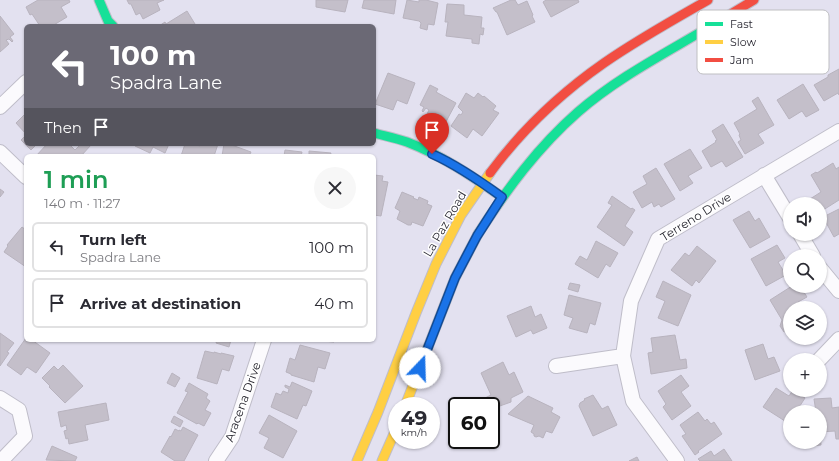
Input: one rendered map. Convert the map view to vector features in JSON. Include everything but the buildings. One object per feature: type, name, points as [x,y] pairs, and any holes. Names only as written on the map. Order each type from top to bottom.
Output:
[{"type":"main road","points":[[99,0],[107,24]]},
{"type":"main road","name":"La Paz Road","points":[[357,461],[372,431],[436,263],[454,228],[483,183],[507,152],[537,119],[571,88],[634,44],[708,0]]},
{"type":"main road","points":[[737,10],[754,0]]},
{"type":"main road","points":[[409,397],[455,278],[477,236],[502,197],[522,171],[551,138],[579,111],[639,69],[697,34]]},
{"type":"main road","points":[[376,134],[405,141],[446,160],[483,183],[502,197]]},
{"type":"main road","points":[[382,461],[388,447]]},
{"type":"street","points":[[0,107],[24,84]]},
{"type":"street","name":"Terreno Drive","points":[[677,461],[633,401],[623,356],[631,301],[658,239],[839,131]]},
{"type":"street","points":[[0,152],[24,175]]},
{"type":"street","points":[[764,175],[783,206]]},
{"type":"street","points":[[827,276],[839,290]]},
{"type":"street","points":[[826,353],[839,339]]},
{"type":"street","name":"Aracena Drive","points":[[216,461],[232,437],[263,342]]},
{"type":"street","points":[[556,366],[623,356]]},
{"type":"street","points":[[0,398],[19,410],[25,436],[1,461]]},
{"type":"traffic: fast","points":[[99,0],[108,21],[111,24]]},
{"type":"traffic: fast","points":[[478,234],[524,169],[563,125],[623,78],[697,34]]},
{"type":"traffic: fast","points":[[376,133],[407,142],[432,153],[468,174],[502,197]]},
{"type":"traffic: slow","points":[[357,461],[378,412],[436,264],[461,215],[490,173]]},
{"type":"traffic: slow","points":[[409,397],[455,278],[478,234]]},
{"type":"traffic: slow","points":[[382,461],[388,447]]},
{"type":"traffic: jam","points":[[490,173],[528,128],[572,87],[629,46],[708,0]]},
{"type":"traffic: jam","points":[[737,10],[754,0]]},
{"type":"route","points":[[420,368],[455,278],[477,236],[502,197],[483,183],[446,160],[432,154]]}]
